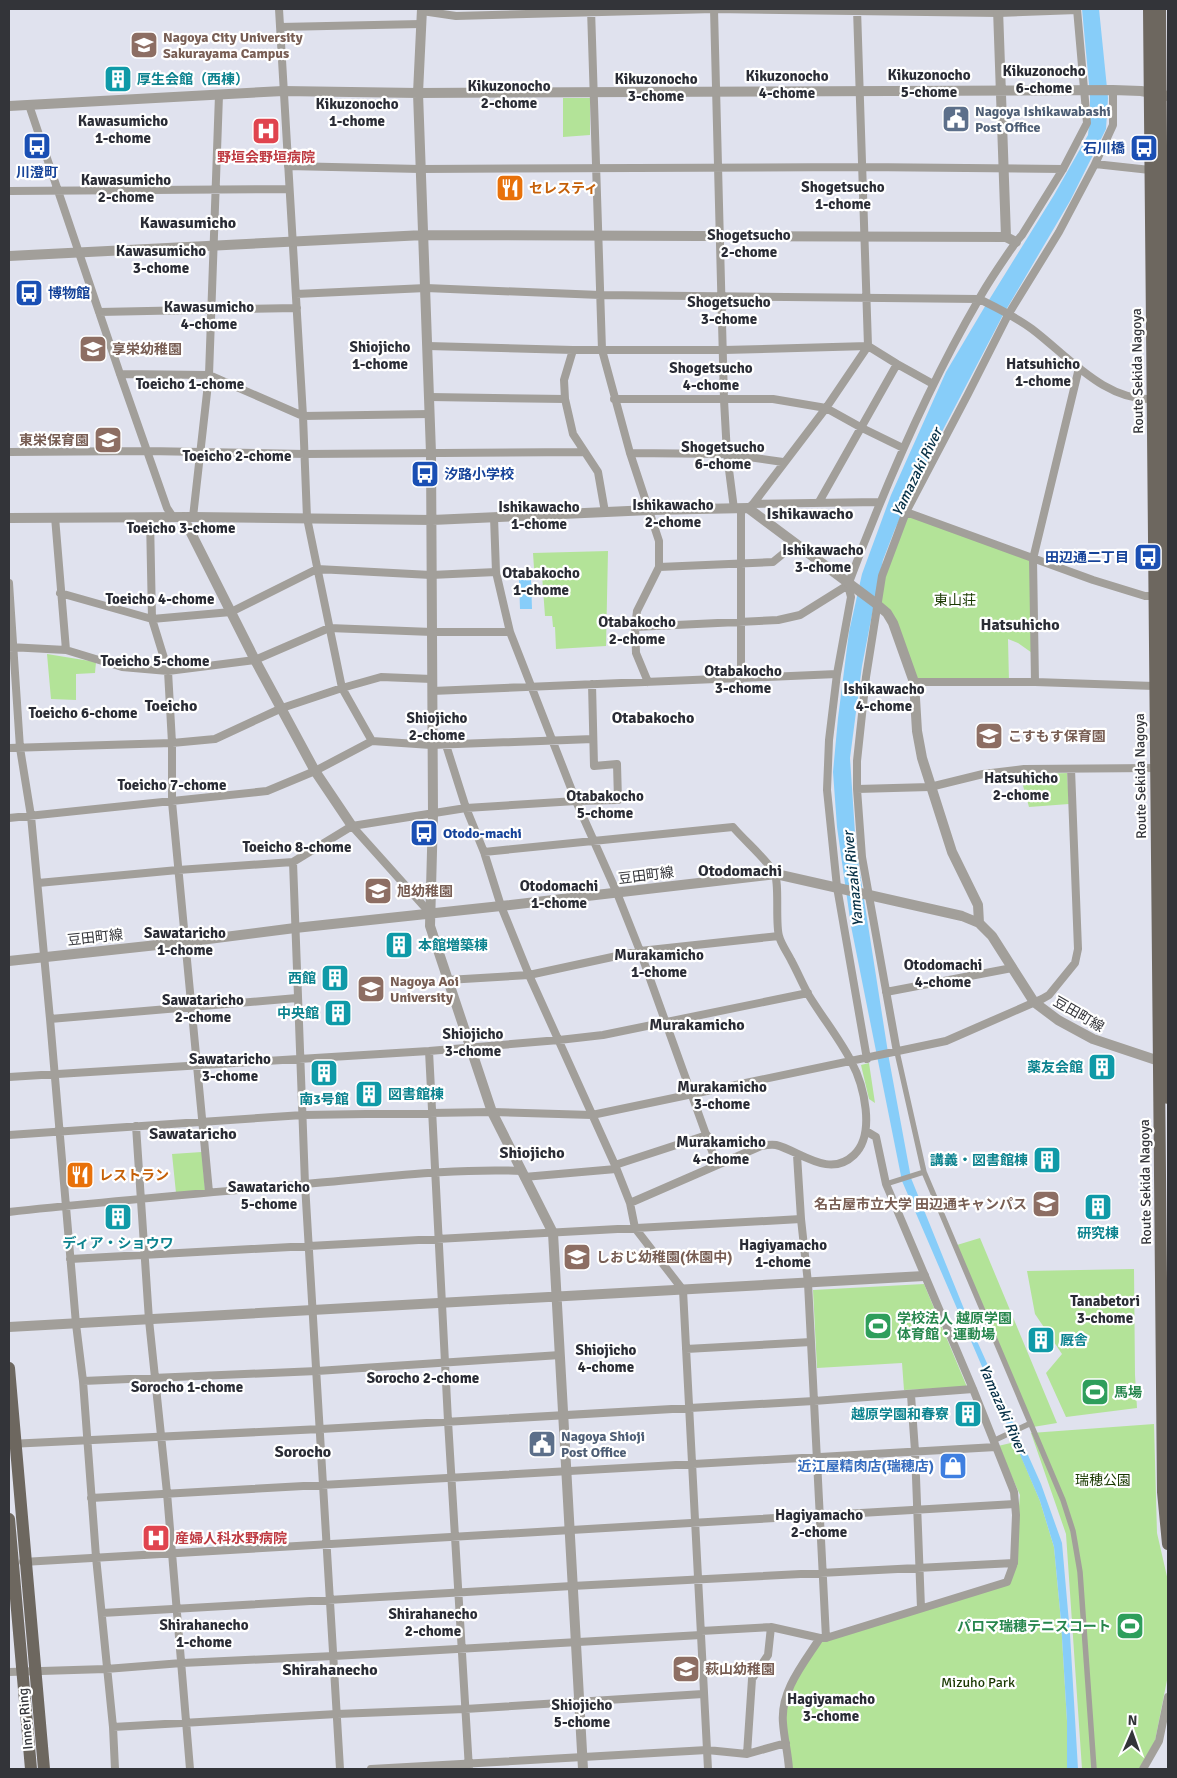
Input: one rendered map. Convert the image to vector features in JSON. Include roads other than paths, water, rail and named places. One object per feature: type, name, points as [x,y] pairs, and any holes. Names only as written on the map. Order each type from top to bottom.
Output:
[{"type":"main road","name":"Route Sekida Nagoya","points":[[1148,9],[1159,95]]},
{"type":"main road","name":"Route Sekida Nagoya","points":[[1160,9],[1162,488],[1154,686],[1163,764],[1167,859],[1163,1492],[1168,1544]]},
{"type":"main road","name":"Route Sekida Nagoya","points":[[1160,174],[1165,243],[1161,318]]},
{"type":"main road","name":"Route Sekida Nagoya","points":[[1162,488],[1166,562],[1159,596],[1167,675],[1163,764],[1165,1063],[1168,1098]]},
{"type":"main road","name":"Inner Ring","points":[[9,1368],[13,1444],[27,1561],[44,1769]]},
{"type":"main road","name":"Inner Ring","points":[[9,1519],[11,1562],[31,1769]]},
{"type":"street","points":[[279,9],[303,416],[307,518],[342,688],[372,741]]},
{"type":"street","points":[[714,9],[719,237],[727,454],[744,507],[740,679]]},
{"type":"street","points":[[583,1769],[553,1233],[492,1112],[430,926],[433,814],[431,745],[432,520],[430,397],[418,93],[422,10],[456,16],[714,9],[998,11],[1077,9],[1087,90],[1087,124],[1063,169],[1016,242],[933,384],[879,502],[848,585],[851,597],[837,674],[827,790],[839,888],[868,1058]]},
{"type":"street","points":[[744,507],[826,408],[868,346],[857,9]]},
{"type":"street","points":[[1164,9],[1168,10]]},
{"type":"street","points":[[591,11],[602,350],[630,453],[659,541],[659,566],[637,610],[635,627],[636,653],[648,682]]},
{"type":"street","points":[[998,11],[1006,237]]},
{"type":"street","points":[[280,28],[421,24]]},
{"type":"street","points":[[9,106],[283,91],[418,93],[1110,90],[1159,95]]},
{"type":"street","points":[[1094,1769],[1080,1572],[1073,1531],[1062,1500],[1027,1425],[922,1172],[896,1053],[867,894],[860,833],[856,761],[875,604],[882,576],[906,512],[968,394],[1007,314],[1059,232],[1095,164],[1113,125],[1110,90]]},
{"type":"street","points":[[183,517],[200,452],[209,375],[219,95]]},
{"type":"street","points":[[29,105],[120,374],[168,508],[183,517],[255,660],[315,772],[352,826],[430,913]]},
{"type":"street","points":[[1095,164],[1160,174]]},
{"type":"street","points":[[288,166],[420,169],[862,167],[1063,169]]},
{"type":"street","points":[[9,191],[290,189]]},
{"type":"street","points":[[9,256],[424,235],[1006,237],[1016,242]]},
{"type":"street","points":[[296,294],[426,288],[600,295],[982,300],[1032,329],[1079,368],[1105,386],[1124,394],[1161,399]]},
{"type":"street","points":[[100,312],[297,308]]},
{"type":"street","points":[[428,346],[573,350],[724,350],[868,346],[933,384]]},
{"type":"street","points":[[573,350],[565,372],[565,399],[573,434],[598,472],[605,512]]},
{"type":"street","points":[[819,502],[897,364]]},
{"type":"street","points":[[1035,682],[1033,559],[1079,368]]},
{"type":"street","points":[[120,374],[209,375],[303,416],[430,414]]},
{"type":"street","points":[[430,397],[565,399]]},
{"type":"street","points":[[614,399],[773,399],[826,408],[903,448]]},
{"type":"street","points":[[9,452],[147,451],[431,454],[584,452]]},
{"type":"street","points":[[630,453],[727,454],[783,462]]},
{"type":"street","points":[[9,518],[183,517],[432,520],[744,507],[819,502],[879,502]]},
{"type":"street","points":[[744,507],[887,613],[893,623],[914,682],[919,740],[930,787],[952,852],[978,905],[979,922]]},
{"type":"street","points":[[906,512],[1033,559],[1102,582],[1145,596],[1159,596]]},
{"type":"street","points":[[55,517],[66,650]]},
{"type":"street","points":[[494,517],[496,572],[510,632],[576,801],[617,893],[640,951],[717,1165]]},
{"type":"street","points":[[150,518],[152,619],[168,671],[172,743],[172,802],[204,1122],[209,1192]]},
{"type":"street","points":[[659,566],[773,562],[795,544]]},
{"type":"street","points":[[60,593],[152,619],[231,612],[317,569],[431,575],[496,572]]},
{"type":"street","points":[[9,583],[11,647],[20,748],[31,816],[45,956],[70,1259],[83,1382],[96,1557],[113,1727],[115,1769]]},
{"type":"street","points":[[635,627],[778,620],[800,615],[848,585]]},
{"type":"street","points":[[11,647],[66,650],[122,667],[168,671],[255,660],[329,628],[432,632],[510,632]]},
{"type":"street","points":[[432,691],[837,674]]},
{"type":"street","points":[[9,748],[172,743],[216,739],[282,708],[380,677],[432,679]]},
{"type":"street","points":[[914,682],[1035,682],[1154,686]]},
{"type":"street","points":[[38,882],[292,862],[352,826],[466,808],[618,800],[617,764],[594,766],[592,684]]},
{"type":"street","points":[[9,818],[267,791],[315,772],[372,741],[446,745],[593,739]]},
{"type":"street","points":[[446,745],[501,906],[529,975],[616,1167],[630,1203],[635,1228],[683,1290],[708,1769]]},
{"type":"street","points":[[857,789],[930,787],[992,773],[1024,769],[1071,769],[1163,764]]},
{"type":"street","points":[[9,1135],[303,1116],[492,1112],[592,1115],[896,1053],[946,1041],[1042,999],[1049,994],[1074,964],[1078,949],[1071,769]]},
{"type":"street","points":[[484,852],[733,827],[776,874],[779,936],[808,993],[852,1062],[860,1082],[865,1107],[865,1137],[858,1151],[848,1160],[840,1162],[817,1162],[778,1146],[770,1144],[761,1146],[630,1203]]},
{"type":"street","points":[[292,862],[305,1184],[340,1769]]},
{"type":"street","name":"豆田町線","points":[[9,961],[776,874],[962,916],[979,922],[992,936],[1034,1002],[1058,1020],[1093,1039],[1165,1063]]},
{"type":"street","points":[[447,980],[529,975],[640,951],[779,936]]},
{"type":"street","points":[[886,992],[1012,968]]},
{"type":"street","points":[[9,1077],[429,1051],[558,1040],[603,1035],[808,993]]},
{"type":"street","points":[[50,1019],[297,998]]},
{"type":"street","points":[[429,1051],[448,1421],[469,1766]]},
{"type":"street","points":[[136,1126],[149,1320],[167,1494],[190,1769]]},
{"type":"street","points":[[9,1672],[106,1669],[182,1663],[576,1643],[771,1626],[823,1638],[1007,1582],[1014,1562],[1016,1515],[1014,1492],[996,1442],[924,1276],[888,1184],[876,1137],[866,1131]]},
{"type":"street","points":[[9,1212],[141,1198],[436,1172],[485,1170],[523,1174],[616,1167],[707,1135]]},
{"type":"street","points":[[789,1769],[782,1721],[783,1709],[789,1688],[823,1638],[823,1572],[808,1283],[797,1155]]},
{"type":"street","points":[[888,1184],[922,1172]]},
{"type":"street","points":[[70,1259],[801,1219]]},
{"type":"street","points":[[9,1327],[924,1276]]},
{"type":"street","points":[[686,1349],[811,1342]]},
{"type":"street","points":[[83,1382],[317,1371],[560,1355]]},
{"type":"street","points":[[13,1444],[321,1429],[814,1401],[973,1389]]},
{"type":"street","points":[[911,1394],[916,1451],[921,1608]]},
{"type":"street","points":[[91,1498],[916,1451],[996,1442],[1027,1425]]},
{"type":"street","points":[[11,1562],[1015,1504]]},
{"type":"street","points":[[102,1613],[1014,1562]]},
{"type":"street","points":[[747,1754],[752,1679],[768,1655],[771,1626]]},
{"type":"street","points":[[113,1727],[337,1714],[465,1709],[704,1694]]},
{"type":"street","points":[[1143,1769],[1159,1741],[1168,1697]]},
{"type":"street","points":[[371,1769],[469,1766],[582,1756],[707,1750],[747,1754],[786,1743]]},
{"type":"water","name":"Yamazaki River","points":[[1082,9],[1099,9],[1108,98],[1106,129],[1070,201],[1003,315],[934,447],[895,529],[883,560],[877,589],[862,666],[850,758],[856,848],[889,1059],[911,1178],[977,1341],[1041,1484],[1062,1543],[1070,1634],[1078,1769],[1067,1769],[1067,1721],[1054,1547],[1040,1501],[902,1181],[851,926],[837,827],[833,772],[849,632],[862,574],[891,495],[946,372],[1054,195],[1088,135],[1090,95]]},
{"type":"water","points":[[519,579],[531,579],[532,609],[520,609]]},
{"type":"place","name":"Nagoya City University Sakurayama Campus","points":[[144,45]]},
{"type":"place","name":"厚生会館（西棟）","points":[[118,79]]},
{"type":"place","name":"Nagoya Ishikawabashi Post Office","points":[[956,119]]},
{"type":"place","name":"野垣会野垣病院","points":[[266,131]]},
{"type":"place","name":"川澄町","points":[[37,146]]},
{"type":"place","name":"石川橋","points":[[1144,148]]},
{"type":"place","name":"セレスティ","points":[[510,188]]},
{"type":"place","name":"博物館","points":[[29,293]]},
{"type":"place","name":"享栄幼稚園","points":[[93,349]]},
{"type":"place","name":"東栄保育園","points":[[108,440]]},
{"type":"place","name":"汐路小学校","points":[[425,474]]},
{"type":"place","name":"田辺通二丁目","points":[[1148,557]]},
{"type":"place","name":"こすもす保育園","points":[[989,736]]},
{"type":"place","name":"Otodo-machi","points":[[424,833]]},
{"type":"place","name":"旭幼稚園","points":[[378,891]]},
{"type":"place","name":"本館増築棟","points":[[399,945]]},
{"type":"place","name":"西館","points":[[335,978]]},
{"type":"place","name":"Nagoya Aoi University","points":[[371,989]]},
{"type":"place","name":"中央館","points":[[338,1013]]},
{"type":"place","name":"薬友会館","points":[[1102,1067]]},
{"type":"place","name":"南3号館","points":[[324,1073]]},
{"type":"place","name":"図書館棟","points":[[369,1094]]},
{"type":"place","name":"講義・図書館棟","points":[[1047,1160]]},
{"type":"place","name":"レストラン","points":[[80,1175]]},
{"type":"place","name":"名古屋市立大学 田辺通キャンパス","points":[[1046,1204]]},
{"type":"place","name":"研究棟","points":[[1098,1207]]},
{"type":"place","name":"ディア・ショウワ","points":[[118,1217]]},
{"type":"place","name":"しおじ幼稚園(休園中)","points":[[577,1257]]},
{"type":"place","name":"学校法人 越原学園 体育館・運動場","points":[[878,1326]]},
{"type":"place","name":"厩舎","points":[[1041,1340]]},
{"type":"place","name":"馬場","points":[[1095,1392]]},
{"type":"place","name":"越原学園和春寮","points":[[968,1414]]},
{"type":"place","name":"Nagoya Shioji Post Office","points":[[542,1444]]},
{"type":"place","name":"近江屋精肉店(瑞穂店)","points":[[953,1466]]},
{"type":"place","name":"産婦人科水野病院","points":[[156,1538]]},
{"type":"place","name":"パロマ瑞穂テニスコート","points":[[1130,1626]]},
{"type":"place","name":"萩山幼稚園","points":[[686,1669]]},
{"type":"district","name":"Kikuzonocho 6-chome","points":[[1044,80]]},
{"type":"district","name":"Kikuzonocho 4-chome","points":[[787,84]]},
{"type":"district","name":"Kikuzonocho 5-chome","points":[[929,84]]},
{"type":"district","name":"Kikuzonocho 3-chome","points":[[656,88]]},
{"type":"district","name":"Kikuzonocho 2-chome","points":[[509,94]]},
{"type":"district","name":"Kikuzonocho 1-chome","points":[[357,112]]},
{"type":"district","name":"Kawasumicho 1-chome","points":[[123,130]]},
{"type":"district","name":"Kawasumicho 2-chome","points":[[126,188]]},
{"type":"district","name":"Shogetsucho 1-chome","points":[[843,196]]},
{"type":"district","name":"Kawasumicho","points":[[188,222]]},
{"type":"district","name":"Shogetsucho 2-chome","points":[[749,244]]},
{"type":"district","name":"Kawasumicho 3-chome","points":[[161,260]]},
{"type":"district","name":"Shogetsucho 3-chome","points":[[729,310]]},
{"type":"district","name":"Kawasumicho 4-chome","points":[[209,316]]},
{"type":"district","name":"Shiojicho 1-chome","points":[[380,356]]},
{"type":"district","name":"Hatsuhicho 1-chome","points":[[1043,372]]},
{"type":"district","name":"Shogetsucho 4-chome","points":[[711,376]]},
{"type":"district","name":"Toeicho 1-chome","points":[[190,384]]},
{"type":"district","name":"Toeicho 2-chome","points":[[237,456]]},
{"type":"district","name":"Shogetsucho 6-chome","points":[[723,456]]},
{"type":"district","name":"Ishikawacho","points":[[810,513]]},
{"type":"district","name":"Ishikawacho 2-chome","points":[[673,514]]},
{"type":"district","name":"Ishikawacho 1-chome","points":[[539,516]]},
{"type":"district","name":"Toeicho 3-chome","points":[[181,528]]},
{"type":"district","name":"Ishikawacho 3-chome","points":[[823,558]]},
{"type":"district","name":"Otabakocho 1-chome","points":[[541,582]]},
{"type":"district","name":"Toeicho 4-chome","points":[[160,599]]},
{"type":"district","name":"Hatsuhicho","points":[[1020,624]]},
{"type":"district","name":"Otabakocho 2-chome","points":[[637,630]]},
{"type":"district","name":"Toeicho 5-chome","points":[[155,661]]},
{"type":"district","name":"Otabakocho 3-chome","points":[[743,680]]},
{"type":"district","name":"Ishikawacho 4-chome","points":[[884,698]]},
{"type":"district","name":"Toeicho","points":[[171,705]]},
{"type":"district","name":"Toeicho 6-chome","points":[[83,713]]},
{"type":"district","name":"Otabakocho","points":[[653,717]]},
{"type":"district","name":"Shiojicho 2-chome","points":[[437,726]]},
{"type":"district","name":"Toeicho 7-chome","points":[[172,785]]},
{"type":"district","name":"Hatsuhicho 2-chome","points":[[1021,786]]},
{"type":"district","name":"Otabakocho 5-chome","points":[[605,804]]},
{"type":"district","name":"Toeicho 8-chome","points":[[297,847]]},
{"type":"district","name":"Otodomachi","points":[[740,870]]},
{"type":"district","name":"Otodomachi 1-chome","points":[[559,894]]},
{"type":"district","name":"Sawataricho 1-chome","points":[[185,942]]},
{"type":"district","name":"Murakamicho 1-chome","points":[[659,964]]},
{"type":"district","name":"Otodomachi 4-chome","points":[[943,974]]},
{"type":"district","name":"Sawataricho 2-chome","points":[[203,1008]]},
{"type":"district","name":"Murakamicho","points":[[697,1024]]},
{"type":"district","name":"Shiojicho 3-chome","points":[[473,1042]]},
{"type":"district","name":"Sawataricho 3-chome","points":[[230,1068]]},
{"type":"district","name":"Murakamicho 3-chome","points":[[722,1096]]},
{"type":"district","name":"Sawataricho","points":[[193,1133]]},
{"type":"district","name":"Murakamicho 4-chome","points":[[721,1150]]},
{"type":"district","name":"Shiojicho","points":[[532,1152]]},
{"type":"district","name":"Sawataricho 5-chome","points":[[269,1196]]},
{"type":"district","name":"Hagiyamacho 1-chome","points":[[783,1254]]},
{"type":"district","name":"Tanabetori 3-chome","points":[[1105,1310]]},
{"type":"district","name":"Shiojicho 4-chome","points":[[606,1358]]},
{"type":"district","name":"Sorocho 2-chome","points":[[423,1378]]},
{"type":"district","name":"Sorocho 1-chome","points":[[187,1387]]},
{"type":"district","name":"Sorocho","points":[[303,1451]]},
{"type":"district","name":"Hagiyamacho 2-chome","points":[[819,1524]]},
{"type":"district","name":"Shirahanecho 2-chome","points":[[433,1622]]},
{"type":"district","name":"Shirahanecho 1-chome","points":[[204,1634]]},
{"type":"district","name":"Shirahanecho","points":[[330,1669]]},
{"type":"district","name":"Hagiyamacho 3-chome","points":[[831,1708]]},
{"type":"district","name":"Shiojicho 5-chome","points":[[582,1714]]},
{"type":"park label","name":"東山荘","points":[[955,600]]},
{"type":"park label","name":"瑞穂公園","points":[[1103,1480]]},
{"type":"park label","name":"Mizuho Park","points":[[978,1682]]}]
